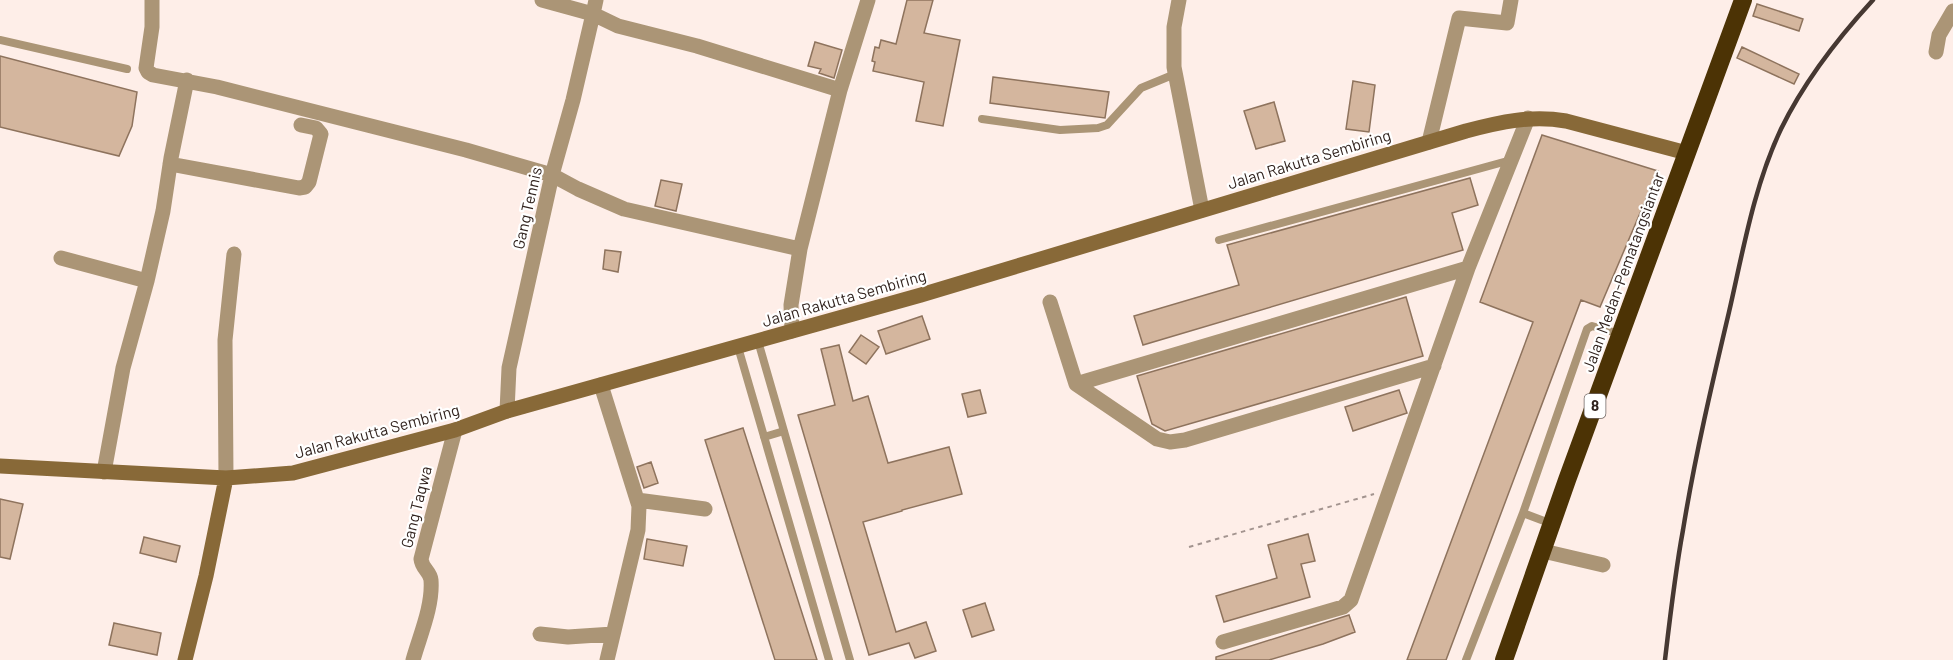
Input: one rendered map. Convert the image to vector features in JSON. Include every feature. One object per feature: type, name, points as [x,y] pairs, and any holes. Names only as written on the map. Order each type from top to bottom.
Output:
[{"type":"highway","name":"Jalan Medan-Pematangsiantar","points":[[1504,660],[1743,0]]},
{"type":"main road","name":"Jalan Rakutta Sembiring","points":[[0,466],[226,478],[293,473],[455,430],[507,411],[921,295],[1428,142],[1511,120],[1547,118],[1566,121],[1687,153]]},
{"type":"main road","points":[[185,660],[206,576],[226,478]]},
{"type":"street","points":[[152,0],[152,27],[146,69],[153,75],[187,80],[417,138],[552,175],[624,209],[800,249]]},
{"type":"street","points":[[542,0],[595,7],[618,26],[697,46],[840,90]]},
{"type":"street","points":[[792,331],[791,305],[800,249],[840,90],[868,0]]},
{"type":"street","points":[[1179,0],[1174,27],[1175,74],[1202,210]]},
{"type":"street","points":[[1428,142],[1459,18],[1507,23],[1511,0]]},
{"type":"street","name":"Gang Tennis","points":[[507,411],[509,368],[552,175],[595,7]]},
{"type":"street","points":[[1936,52],[1939,35],[1953,11]]},
{"type":"street","points":[[104,472],[123,368],[163,211],[187,80]]},
{"type":"street","points":[[1223,642],[1343,607],[1352,600],[1468,268],[1528,118]]},
{"type":"street","points":[[170,164],[299,188],[305,187],[309,182],[321,134],[316,128],[301,124]]},
{"type":"street","points":[[226,478],[225,340],[234,254]]},
{"type":"street","points":[[61,258],[147,281]]},
{"type":"street","points":[[1076,384],[1468,268]]},
{"type":"street","points":[[1050,302],[1076,384],[1157,439],[1170,442],[1185,440],[1434,366]]},
{"type":"street","points":[[601,385],[639,506],[638,530],[607,660]]},
{"type":"street","name":"Gang Taqwa","points":[[413,660],[431,587],[431,575],[422,564],[421,559],[455,430]]},
{"type":"street","points":[[637,500],[705,509]]},
{"type":"street","points":[[1543,551],[1604,565]]},
{"type":"street","points":[[540,634],[568,637],[613,634]]},
{"type":"lane","points":[[0,40],[127,69]]},
{"type":"lane","points":[[982,119],[1060,130],[1098,128],[1107,125],[1141,88],[1175,74]]},
{"type":"lane","points":[[1219,240],[1511,160]]},
{"type":"lane","points":[[1466,660],[1523,513],[1588,327],[1592,326],[1621,335]]},
{"type":"lane","points":[[758,341],[850,660]]},
{"type":"lane","points":[[738,347],[829,660]]},
{"type":"lane","points":[[764,436],[784,431]]},
{"type":"lane","points":[[1523,513],[1552,524]]},
{"type":"path","points":[[1189,547],[1391,489]]},
{"type":"building","points":[[907,0],[933,0],[924,33],[960,40],[943,126],[916,121],[924,82],[873,71],[875,62],[872,61],[875,47],[879,48],[881,40],[896,44]]},
{"type":"building","points":[[1757,4],[1803,19],[1799,31],[1753,16]]},
{"type":"building","points":[[815,42],[842,50],[834,78],[819,73],[821,69],[808,66]]},
{"type":"building","points":[[1742,47],[1799,74],[1794,84],[1737,58]]},
{"type":"building","points":[[0,56],[137,92],[132,126],[119,156],[0,127]]},
{"type":"building","points":[[993,77],[1109,92],[1105,118],[990,103]]},
{"type":"building","points":[[1353,81],[1375,85],[1369,132],[1346,129]]},
{"type":"building","points":[[1274,102],[1285,141],[1256,149],[1244,111]]},
{"type":"building","points":[[1542,135],[1658,171],[1600,307],[1581,300],[1446,660],[1407,660],[1533,322],[1480,302]]},
{"type":"building","points":[[1470,178],[1478,205],[1452,213],[1463,250],[1143,345],[1134,316],[1239,285],[1227,245]]},
{"type":"building","points":[[661,180],[682,184],[676,211],[655,206]]},
{"type":"building","points":[[605,250],[621,252],[618,272],[603,269]]},
{"type":"building","points":[[1406,297],[1423,356],[1165,431],[1152,424],[1137,376]]},
{"type":"building","points":[[922,316],[930,339],[886,354],[878,331]]},
{"type":"building","points":[[861,335],[879,347],[866,364],[849,352]]},
{"type":"building","points":[[839,345],[853,401],[868,396],[888,463],[949,447],[962,494],[863,522],[896,632],[926,622],[936,651],[915,658],[909,643],[869,655],[798,415],[835,405],[821,349]]},
{"type":"building","points":[[980,390],[986,413],[968,417],[962,394]]},
{"type":"building","points":[[1399,390],[1407,413],[1353,431],[1345,407]]},
{"type":"building","points":[[743,428],[817,660],[775,660],[705,440]]},
{"type":"building","points":[[651,462],[658,483],[644,488],[637,467]]},
{"type":"building","points":[[0,499],[23,504],[10,559],[0,557]]},
{"type":"building","points":[[1308,534],[1315,561],[1301,564],[1310,597],[1224,622],[1216,596],[1277,578],[1268,545]]},
{"type":"building","points":[[144,537],[180,546],[176,562],[140,553]]},
{"type":"building","points":[[647,539],[687,546],[683,566],[644,559]]},
{"type":"building","points":[[985,603],[994,630],[972,637],[963,610]]},
{"type":"building","points":[[1349,615],[1355,632],[1323,644],[1269,660],[1216,660],[1216,657]]},
{"type":"building","points":[[114,623],[161,633],[157,655],[109,645]]},
{"type":"railway","points":[[1665,660],[1678,562],[1698,447],[1744,242],[1763,173],[1781,129],[1800,94],[1835,45],[1873,0]]}]
